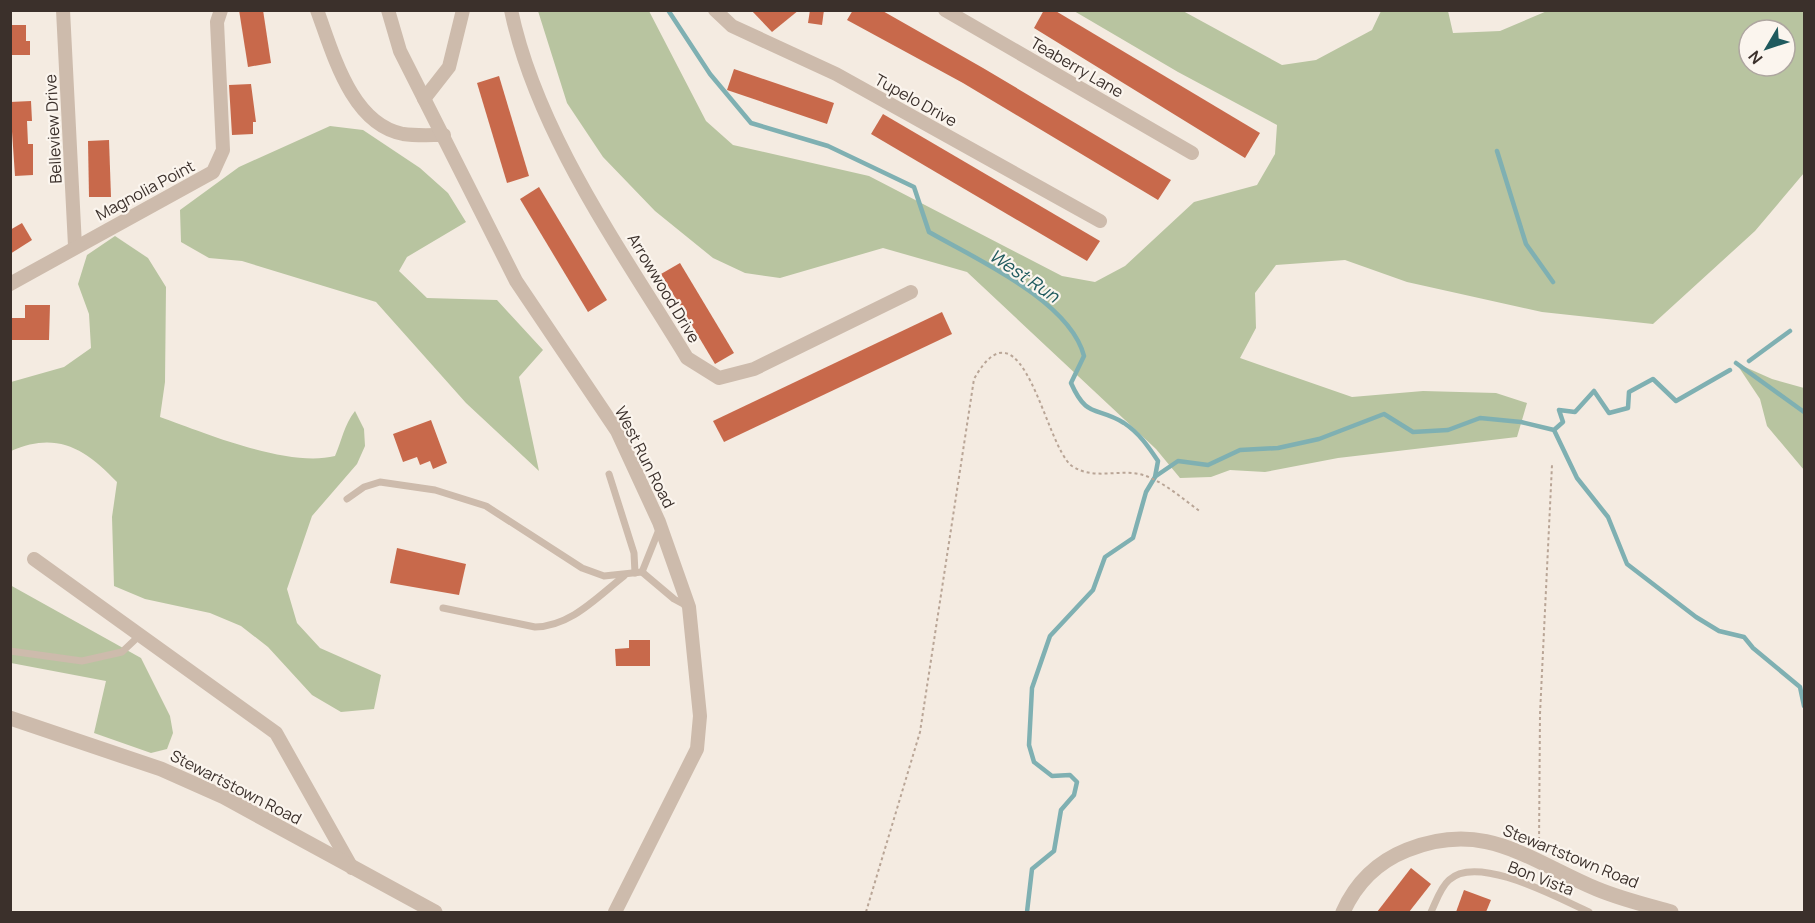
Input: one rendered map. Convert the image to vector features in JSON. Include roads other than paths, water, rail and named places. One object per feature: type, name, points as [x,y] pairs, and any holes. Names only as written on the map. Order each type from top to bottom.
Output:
[{"type":"street","name":"Belleview Drive","points":[[63,10],[75,246]]},
{"type":"street","name":"Magnolia Point","points":[[10,284],[75,246],[213,172],[223,150],[217,22],[221,10]]},
{"type":"street","points":[[317,10],[343,78],[366,115],[401,134],[444,135]]},
{"type":"street","name":"West Run Road","points":[[387,10],[400,51],[516,281],[617,431],[661,526],[690,607],[700,716],[697,749],[615,912]]},
{"type":"street","points":[[423,99],[448,67],[464,10]]},
{"type":"street","name":"Arrowwood Drive","points":[[511,10],[516,31],[560,147],[687,358],[719,378],[754,369],[911,292]]},
{"type":"street","name":"Tupelo Drive","points":[[715,10],[732,26],[836,74],[1100,221]]},
{"type":"street","name":"Teaberry Lane","points":[[945,10],[1192,153]]},
{"type":"street","points":[[34,559],[276,733],[352,868]]},
{"type":"street","name":"Stewartstown Road","points":[[10,718],[161,769],[224,797],[435,912]]},
{"type":"street","name":"Stewartstown Road","points":[[1343,912],[1362,881],[1393,856],[1437,839],[1460,838],[1504,847],[1597,889],[1671,912]]},
{"type":"lane","points":[[609,474],[639,573],[674,599],[690,607]]},
{"type":"lane","points":[[347,499],[364,487],[380,482],[435,490],[486,506],[582,568],[604,576],[639,573]]},
{"type":"lane","points":[[639,573],[661,526]]},
{"type":"lane","points":[[442,608],[534,627],[549,627],[566,621],[626,575]]},
{"type":"lane","points":[[10,651],[82,661],[122,652],[140,635]]},
{"type":"lane","name":"Bon Vista","points":[[1431,912],[1449,879],[1460,873],[1476,872],[1527,884],[1589,912]]},
{"type":"waterway","name":"West Run","points":[[668,10],[710,74],[751,123],[828,146],[914,187],[929,232],[1019,283],[1060,317],[1075,336],[1084,356],[1071,383],[1082,402],[1087,407],[1124,423],[1143,440],[1158,461],[1155,477],[1146,492],[1133,538],[1105,557],[1093,590],[1050,636],[1032,688],[1029,745],[1034,762],[1052,776],[1070,775],[1077,782],[1074,795],[1061,810],[1054,851],[1032,869],[1027,912]]},
{"type":"waterway","points":[[1497,151],[1526,244],[1553,282]]},
{"type":"waterway","points":[[1749,361],[1790,331]]},
{"type":"waterway","points":[[1736,363],[1804,412]]},
{"type":"waterway","points":[[1156,476],[1178,461],[1208,465],[1240,450],[1278,448],[1319,439],[1384,414],[1413,432],[1448,430],[1480,418],[1521,422],[1554,430],[1563,422],[1559,410],[1575,412],[1594,391],[1609,413],[1628,408],[1629,392],[1653,379],[1676,401],[1730,370]]},
{"type":"waterway","points":[[1554,430],[1577,478],[1608,517],[1627,564],[1696,617],[1719,631],[1744,637],[1753,648],[1800,687],[1804,706]]}]
